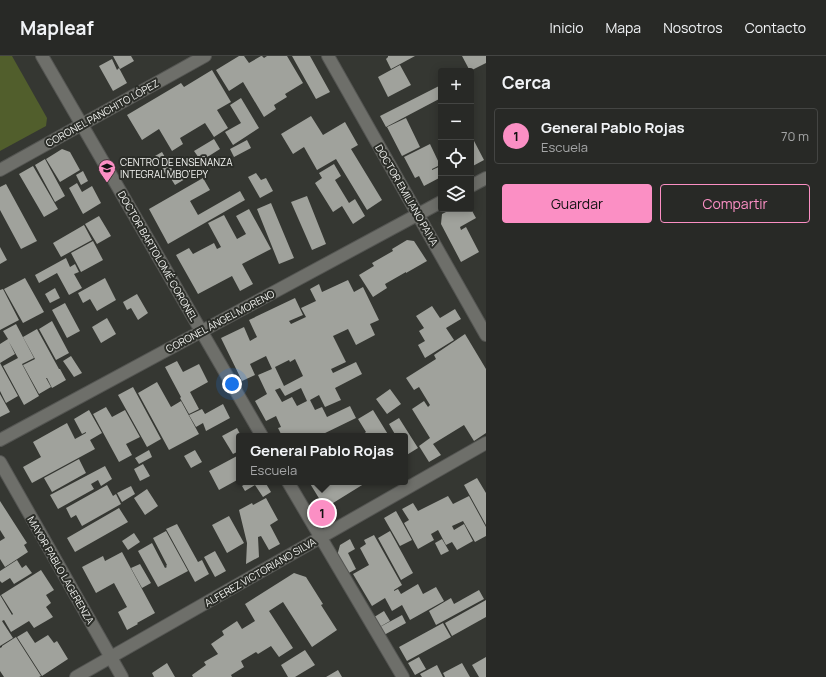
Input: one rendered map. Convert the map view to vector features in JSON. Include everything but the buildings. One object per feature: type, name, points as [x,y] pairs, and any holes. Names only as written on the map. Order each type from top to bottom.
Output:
[{"type":"street","name":"DOCTOR BARTOLOMÉ CORONEL","points":[[42,56],[260,433]]},
{"type":"street","name":"CORONEL PANCHITO LÓPEZ","points":[[0,170],[205,56]]},
{"type":"street","name":"DOCTOR EMILIANO PAIVA","points":[[328,56],[486,335]]},
{"type":"street","points":[[474,184],[486,178]]},
{"type":"street","name":"CORONEL ÁNGEL MORENO","points":[[0,440],[438,204]]},
{"type":"street","name":"ALFEREZ VICTORIANO SILVA","points":[[76,677],[486,443]]},
{"type":"street","name":"MAYOR PABLO LAGERENZA","points":[[0,462],[122,677]]},
{"type":"street","points":[[290,485],[403,677]]},
{"type":"green space","points":[[0,56],[12,56],[47,118],[46,126],[0,151]]},
{"type":"place","name":"CENTRO DE ENSEÑANZA INTEGRAL MBO'EPY","points":[[107,183]]},
{"type":"place","name":"General Pablo Rojas","points":[[322,513]]}]
